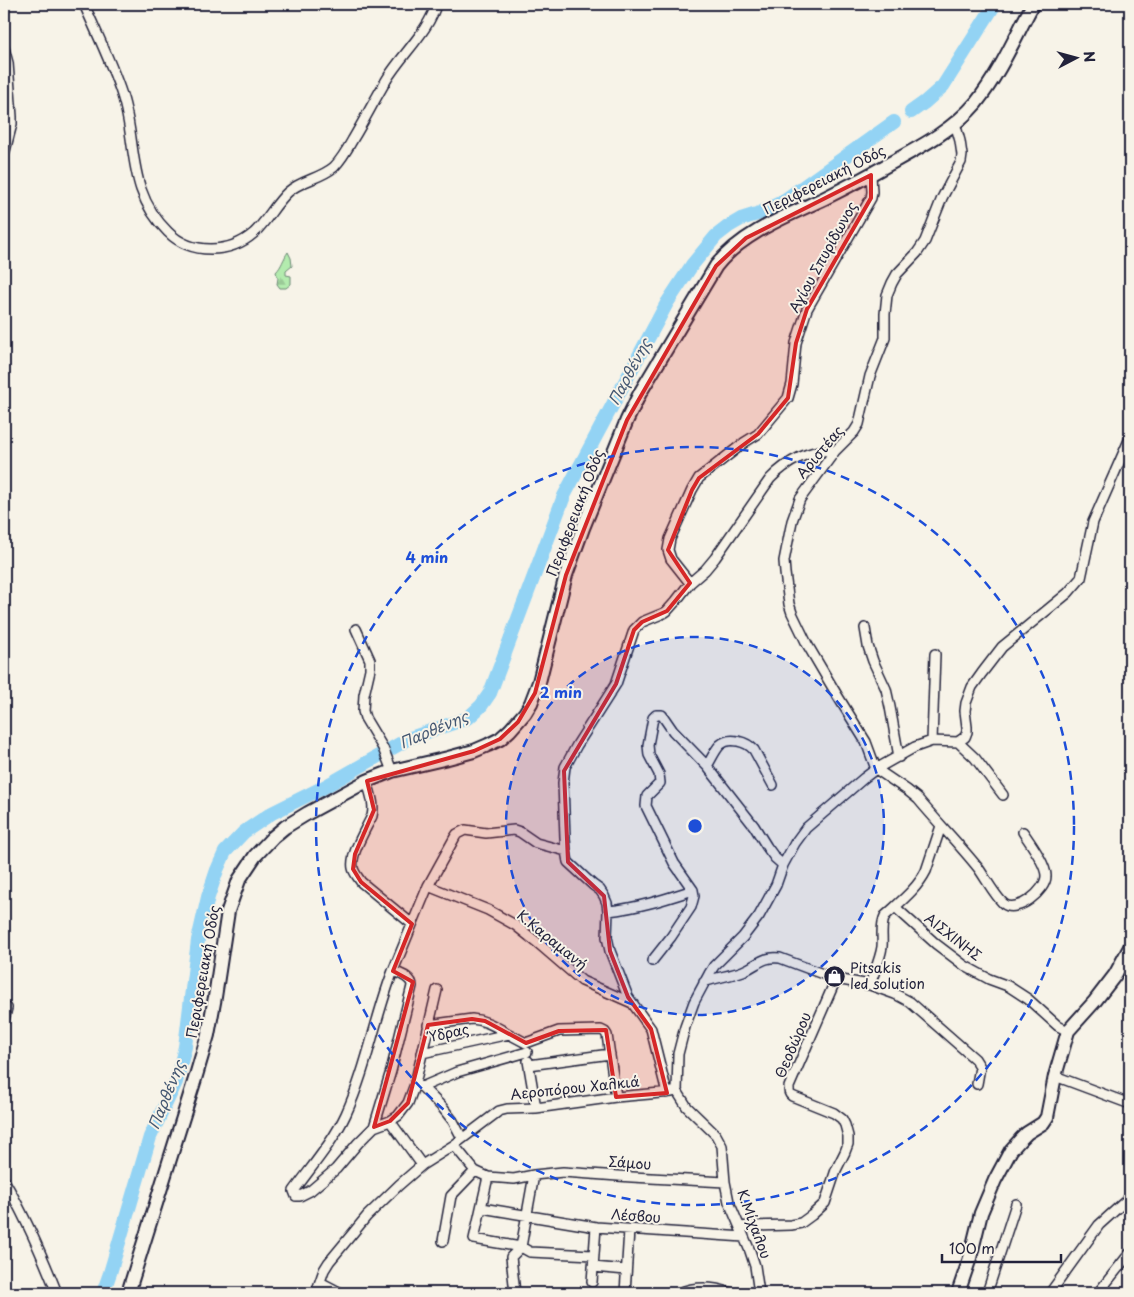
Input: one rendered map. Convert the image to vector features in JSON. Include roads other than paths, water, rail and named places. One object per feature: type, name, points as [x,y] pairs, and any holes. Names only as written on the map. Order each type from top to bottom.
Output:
[{"type":"main road","name":"Περιφερειακή Οδός","points":[[128,1293],[208,1035],[228,911],[239,880],[255,856],[285,827],[333,798],[391,767],[474,751],[500,739],[518,722],[536,693],[566,575],[627,420],[640,393],[711,274],[726,254],[746,238],[780,219],[871,175],[915,150],[955,123],[975,103],[994,77],[1033,4]]},
{"type":"main road","points":[[958,1293],[970,1258],[981,1213],[995,1180],[1011,1150],[1027,1133],[1043,1123],[1047,1117],[1055,1076],[1068,1031],[1095,1001],[1115,974],[1130,948]]},
{"type":"street","points":[[84,4],[121,93],[129,122],[136,174],[149,207],[157,220],[177,240],[187,245],[210,249],[232,246],[247,237],[263,223],[286,193],[298,184],[323,175],[335,166],[364,121],[387,79],[429,21],[436,4]]},
{"type":"street","points":[[4,48],[8,63],[12,108],[12,124],[4,155]]},
{"type":"street","name":"Αριστέας","points":[[876,769],[866,742],[796,622],[789,604],[784,561],[788,535],[797,505],[805,491],[835,451],[858,428],[870,376],[885,338],[887,295],[897,274],[925,241],[942,198],[961,162],[960,142],[955,123]]},
{"type":"street","name":"Αγίου Σπυρίδωνος","points":[[690,583],[671,559],[668,550],[670,539],[688,498],[699,478],[744,442],[758,434],[788,398],[792,384],[796,342],[807,309],[871,198],[871,175]]},
{"type":"street","points":[[677,1091],[678,1054],[694,1002],[714,966],[756,921],[776,885],[783,865],[806,828],[864,778],[899,756],[915,747],[932,741],[958,742],[962,740],[967,732],[965,711],[968,695],[982,672],[1002,647],[1068,593],[1081,578],[1093,522],[1130,438]]},
{"type":"street","points":[[667,1092],[651,1029],[624,989],[610,951],[607,903],[600,890],[568,862],[563,783],[565,768],[577,745],[616,684],[634,630],[642,622],[664,613],[715,558],[770,479],[777,472],[790,462],[804,456],[822,450],[835,451]]},
{"type":"street","points":[[865,628],[873,661],[886,689],[899,756]]},
{"type":"street","points":[[356,629],[370,660],[363,711],[391,767]]},
{"type":"street","points":[[932,741],[934,654]]},
{"type":"street","points":[[652,961],[691,907],[694,896],[694,890],[674,863],[646,806],[647,796],[660,783],[649,755],[648,745],[655,716],[662,715],[673,732],[707,766],[754,826],[775,858],[783,865]]},
{"type":"street","points":[[707,766],[720,745],[726,742],[744,742],[754,750],[773,785]]},
{"type":"street","points":[[958,742],[975,758],[1003,795]]},
{"type":"street","points":[[876,769],[908,790],[918,799],[978,868],[1005,905],[1008,906],[1014,906],[1038,894],[1046,878],[1045,869],[1023,832]]},
{"type":"street","points":[[366,781],[374,810],[355,854],[352,863],[353,869],[361,882],[412,924]]},
{"type":"street","points":[[870,985],[882,945],[882,922],[885,916],[923,877],[941,826]]},
{"type":"street","points":[[393,971],[410,980],[412,986],[391,1071],[374,1127],[336,1169],[310,1191],[296,1196],[294,1191],[325,1150],[346,1115],[368,1053],[381,1004],[393,971],[428,886],[454,837],[465,830],[486,833],[514,830],[536,843],[566,851]]},
{"type":"street","name":"Κ.Καραμανή","points":[[428,886],[488,910],[515,925],[582,982],[632,1003]]},
{"type":"street","points":[[608,912],[644,906],[694,890]]},
{"type":"street","name":"ΑΙΣΧΙΝΗΣ","points":[[895,907],[936,944],[965,966],[989,979],[1008,986],[1028,1000],[1058,1026],[1068,1031]]},
{"type":"street","points":[[704,982],[745,970],[766,958],[772,957],[780,958],[836,979],[870,985],[895,994],[910,1002],[975,1059],[980,1067],[977,1084]]},
{"type":"street","name":"Θεοδώρου","points":[[740,1227],[801,1223],[825,1202],[836,1170],[845,1152],[848,1136],[842,1119],[834,1113],[792,1096],[788,1092],[836,979]]},
{"type":"street","points":[[422,1053],[437,990]]},
{"type":"street","points":[[4,1021],[7,1008]]},
{"type":"street","points":[[428,1025],[479,1019],[508,1034],[526,1047],[536,1108]]},
{"type":"street","points":[[462,1138],[453,1121],[442,1107],[418,1086],[526,1047],[560,1031],[601,1030],[607,1034],[616,1097]]},
{"type":"street","name":"Ύδρας","points":[[374,1127],[390,1121],[408,1103],[418,1086],[422,1053],[508,1034]]},
{"type":"street","points":[[529,1065],[610,1054]]},
{"type":"street","points":[[1055,1076],[1130,1104]]},
{"type":"street","name":"Κ.Μίχαλου","points":[[677,1091],[687,1107],[720,1141],[729,1202],[755,1266],[759,1293]]},
{"type":"street","name":"Αεροπόρου Χαλκιά","points":[[316,1293],[329,1262],[367,1216],[422,1165],[454,1145],[499,1111],[677,1091]]},
{"type":"street","points":[[390,1121],[422,1165]]},
{"type":"street","points":[[454,1145],[475,1171],[488,1177],[474,1239],[521,1247],[530,1252],[537,1253],[593,1255]]},
{"type":"street","points":[[443,1241],[451,1196],[475,1171]]},
{"type":"street","name":"Σάμου","points":[[488,1177],[514,1179],[563,1172],[725,1182]]},
{"type":"street","points":[[515,1293],[511,1257],[521,1247],[534,1175]]},
{"type":"street","points":[[4,1180],[30,1230],[57,1293]]},
{"type":"street","points":[[1050,1293],[1099,1225],[1130,1197]]},
{"type":"street","points":[[987,1293],[1016,1204]]},
{"type":"street","name":"Λέσβου","points":[[482,1208],[596,1227],[744,1237]]},
{"type":"street","points":[[592,1282],[596,1227]]},
{"type":"street","points":[[625,1293],[629,1230]]},
{"type":"street","points":[[1098,1293],[1130,1253]]},
{"type":"street","points":[[593,1267],[626,1270]]},
{"type":"street","points":[[320,1282],[340,1293]]},
{"type":"street","points":[[679,1293],[699,1288],[719,1289],[731,1293]]},
{"type":"waterway","name":"Παρθένης","points":[[911,112],[943,86],[995,4]]},
{"type":"waterway","name":"Παρθένης","points":[[103,1293],[150,1137],[176,1082],[185,1047],[198,940],[208,897],[225,852],[244,832],[272,813],[324,787],[410,738],[468,718],[481,706],[490,693],[564,496],[667,303],[692,265],[716,236],[729,226],[782,202],[894,122]]},
{"type":"place","name":"Pitsakis led solution","points":[[834,976]]}]
